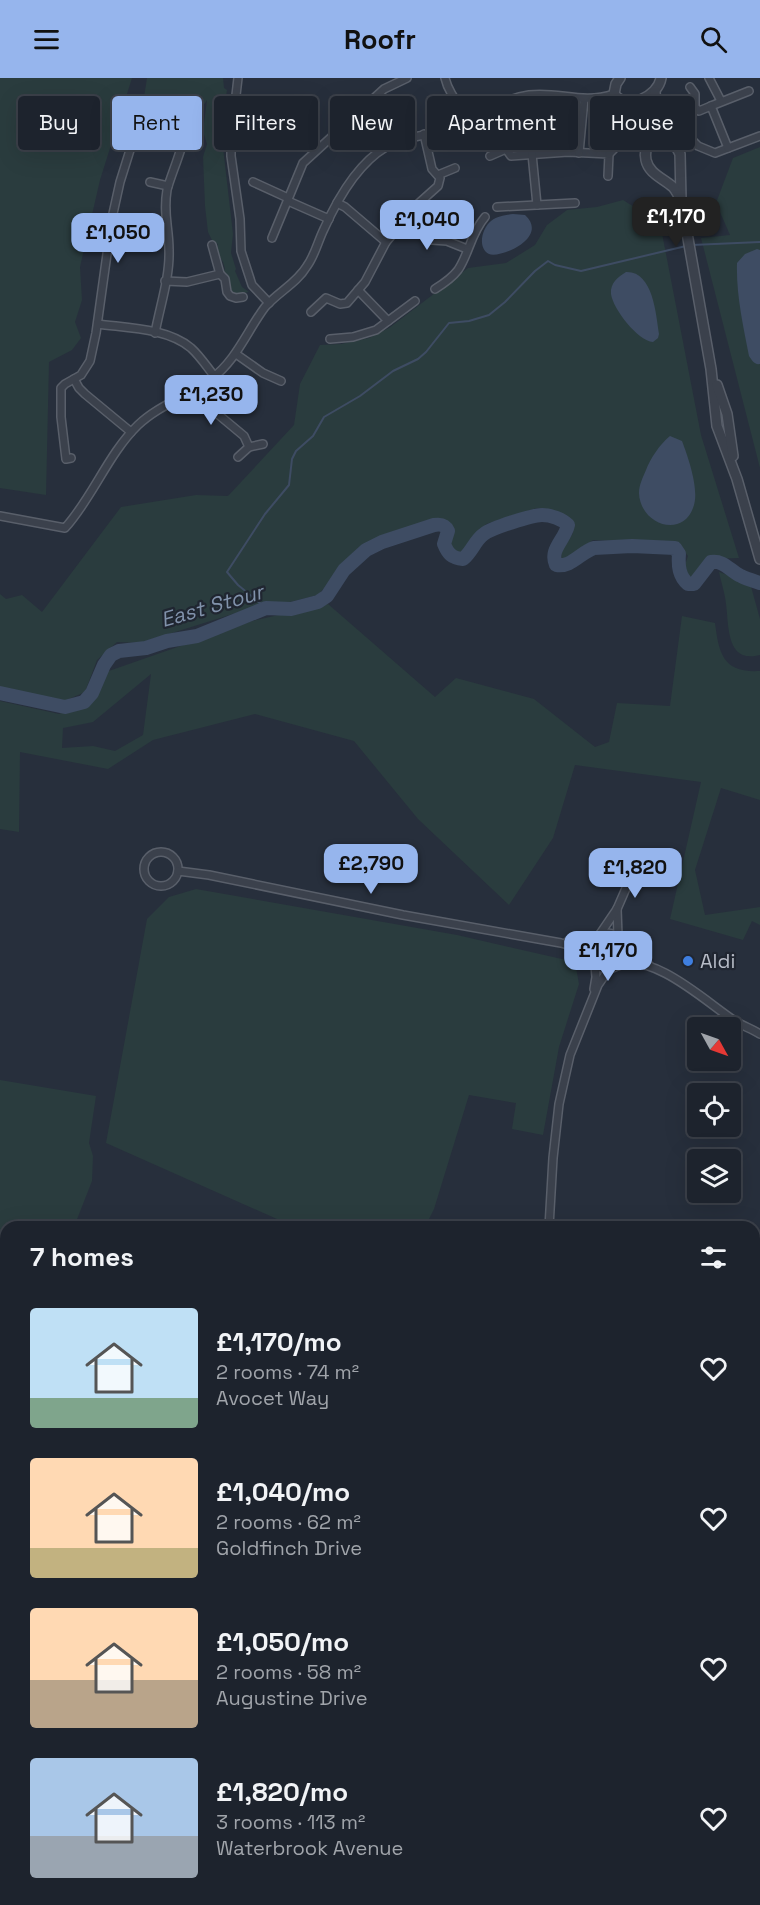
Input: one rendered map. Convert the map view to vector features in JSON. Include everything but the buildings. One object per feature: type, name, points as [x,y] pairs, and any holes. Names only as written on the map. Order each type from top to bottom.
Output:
[{"type":"street","points":[[238,78],[231,156],[240,219],[241,251],[252,285],[269,303]]},
{"type":"street","points":[[272,238],[303,162],[384,89],[407,78]]},
{"type":"street","points":[[445,78],[448,90],[453,96]]},
{"type":"street","points":[[578,99],[601,98],[614,94],[620,78]]},
{"type":"street","points":[[661,78],[655,91],[656,109],[680,154],[681,199],[711,369],[717,426],[737,479],[760,558]]},
{"type":"street","points":[[709,78],[721,101]]},
{"type":"street","points":[[690,87],[695,94],[695,107],[699,111],[749,91]]},
{"type":"street","points":[[647,96],[655,91]]},
{"type":"street","points":[[525,96],[543,96]]},
{"type":"street","points":[[579,153],[584,99]]},
{"type":"street","points":[[711,106],[728,148]]},
{"type":"street","points":[[72,458],[66,459],[60,395],[62,386],[81,375],[87,367],[98,324],[109,236],[116,201],[132,142],[141,115],[145,111],[152,111],[175,123],[184,131],[183,145],[168,186],[165,214],[169,252],[155,333]]},
{"type":"street","points":[[0,516],[66,528],[131,432],[164,406],[215,377],[236,354],[269,303],[306,269],[338,203],[354,178],[376,153],[401,140],[427,133]]},
{"type":"street","points":[[311,312],[326,298],[340,304],[347,303],[358,290],[386,242],[438,186],[440,182],[432,168],[424,134]]},
{"type":"street","points":[[695,143],[715,153],[760,136]]},
{"type":"street","points":[[490,156],[506,150],[511,156],[609,154]]},
{"type":"street","points":[[608,176],[609,154],[612,150]]},
{"type":"street","points":[[647,150],[646,162],[651,171],[673,187],[681,199]]},
{"type":"street","points":[[532,154],[537,205]]},
{"type":"street","points":[[438,175],[455,168]]},
{"type":"street","points":[[150,182],[168,186]]},
{"type":"street","points":[[253,182],[329,219]]},
{"type":"street","points":[[338,203],[386,242]]},
{"type":"street","points":[[497,207],[575,203]]},
{"type":"street","points":[[408,216],[432,240],[447,241],[467,249]]},
{"type":"street","points":[[435,289],[458,270],[485,216]]},
{"type":"street","points":[[212,245],[220,274],[225,279],[226,292],[236,298],[243,297]]},
{"type":"street","points":[[165,281],[187,282],[220,274]]},
{"type":"street","points":[[358,290],[388,321]]},
{"type":"street","points":[[330,339],[366,334],[376,330],[415,301]]},
{"type":"street","points":[[98,324],[155,333],[183,342],[197,354],[215,377]]},
{"type":"street","points":[[236,354],[272,373],[281,381]]},
{"type":"street","points":[[74,379],[79,388],[131,432]]},
{"type":"street","points":[[198,388],[214,411],[244,436],[249,447]]},
{"type":"street","points":[[238,457],[249,447],[263,444]]},
{"type":"street","points":[[166,853],[176,860],[178,871],[177,877],[169,885],[158,886],[148,881],[145,867],[147,861],[155,854],[166,853]]},
{"type":"street","points":[[590,956],[589,947],[617,909],[634,870],[645,873]]},
{"type":"street","points":[[178,871],[209,874],[403,915],[561,943],[578,948],[590,956],[601,968],[609,969],[631,963],[656,969]]},
{"type":"street","points":[[617,909],[618,936],[625,947],[656,969],[689,987],[736,1022],[760,1034]]},
{"type":"street","points":[[561,943],[609,933],[618,936]]},
{"type":"street","points":[[618,966],[625,955],[625,947]]},
{"type":"street","points":[[591,1000],[596,977],[595,964]]},
{"type":"street","points":[[549,1221],[559,1104],[570,1055],[591,1000],[609,969]]},
{"type":"shaded area","points":[[0,78],[132,78],[126,96],[112,96],[112,142],[100,180],[80,267],[82,300],[75,322],[81,338],[72,350],[49,362],[46,495],[0,488]]},
{"type":"shaded area","points":[[147,78],[223,78],[224,88],[227,90],[226,96],[214,96],[214,150],[223,150],[233,234],[231,253],[242,287],[249,292],[232,295],[229,291],[231,289],[228,275],[223,271],[225,269],[223,262],[216,251],[218,244],[213,242],[208,232],[203,157],[207,144],[203,131],[207,100],[203,106],[202,116],[202,96],[144,96]]},
{"type":"shaded area","points":[[760,147],[760,468],[701,238],[730,235],[716,203],[733,158]]},
{"type":"shaded area","points":[[623,200],[660,223],[701,435],[739,558],[707,559],[689,580],[683,571],[688,556],[679,544],[593,540],[561,560],[562,550],[573,533],[569,520],[537,508],[486,524],[463,554],[452,550],[448,543],[454,532],[449,522],[427,520],[359,547],[318,595],[282,604],[258,606],[140,643],[117,642],[97,660],[85,692],[64,701],[0,691],[0,594],[6,599],[22,595],[42,612],[121,507],[196,495],[228,496],[294,425],[300,384],[320,345],[341,344],[369,338],[389,328],[468,268],[506,263],[535,245],[547,225],[567,210],[597,207]]},
{"type":"shaded area","points":[[719,572],[750,583],[760,619],[760,655],[741,654],[731,641]]},
{"type":"shaded area","points":[[328,604],[435,697],[456,678],[534,699],[595,747],[609,742],[617,703],[670,706],[682,616],[715,623],[721,652],[725,659],[738,669],[760,671],[760,800],[721,788],[695,870],[705,915],[760,907],[760,925],[752,921],[743,940],[670,919],[701,782],[575,765],[553,838],[509,905],[418,819],[354,741],[255,714],[153,740],[108,769],[20,752],[19,832],[0,829],[0,701],[59,714],[95,698],[106,672],[252,621]],"holes":[[[151,674],[143,735],[115,751],[93,746],[62,748],[63,728],[93,722]]]},
{"type":"shaded area","points":[[196,889],[457,935],[575,962],[579,984],[559,1047],[543,1135],[512,1129],[516,1103],[469,1095],[434,1209],[428,1221],[282,1221],[106,1143],[147,919],[169,897]]},
{"type":"shaded area","points":[[607,940],[615,944],[619,952],[615,960],[607,964],[599,960],[595,952],[599,944]]},
{"type":"shaded area","points":[[0,1080],[96,1096],[89,1143],[93,1156],[92,1181],[76,1221],[0,1221]]},
{"type":"water","points":[[513,214],[525,215],[531,223],[531,232],[527,239],[511,250],[494,255],[489,254],[482,243],[485,228],[496,218]]},
{"type":"water","points":[[760,250],[760,364],[753,362],[749,356],[740,310],[737,275],[737,263],[745,254]]},
{"type":"water","points":[[626,272],[642,278],[652,295],[659,334],[653,342],[640,336],[616,308],[611,290],[617,278]]},
{"type":"water","points":[[670,436],[682,441],[695,490],[694,505],[689,516],[672,525],[654,520],[641,504],[639,493],[641,481],[650,461]]},
{"type":"waterway","points":[[692,245],[760,242]]},
{"type":"waterway","points":[[266,608],[238,585],[227,572],[265,514],[289,485],[292,459],[296,451],[313,436],[324,417],[360,396],[393,371],[418,359],[449,323],[469,321],[489,315],[548,261],[581,271],[686,246]]},
{"type":"waterway","name":"East Stour","points":[[0,693],[65,707],[84,702],[92,693],[111,655],[119,651],[146,648],[167,641],[197,636],[266,608],[291,609],[318,602],[327,596],[344,570],[366,550],[382,542],[434,525],[445,527],[448,531],[444,544],[447,550],[456,558],[463,559],[488,531],[530,517],[549,516],[560,519],[568,525],[554,554],[556,565],[571,562],[594,548],[632,546],[675,548],[679,554],[681,574],[688,584],[694,584],[711,562],[723,564],[741,576],[760,583]]},
{"type":"place","name":"Aldi","points":[[688,961]]}]
